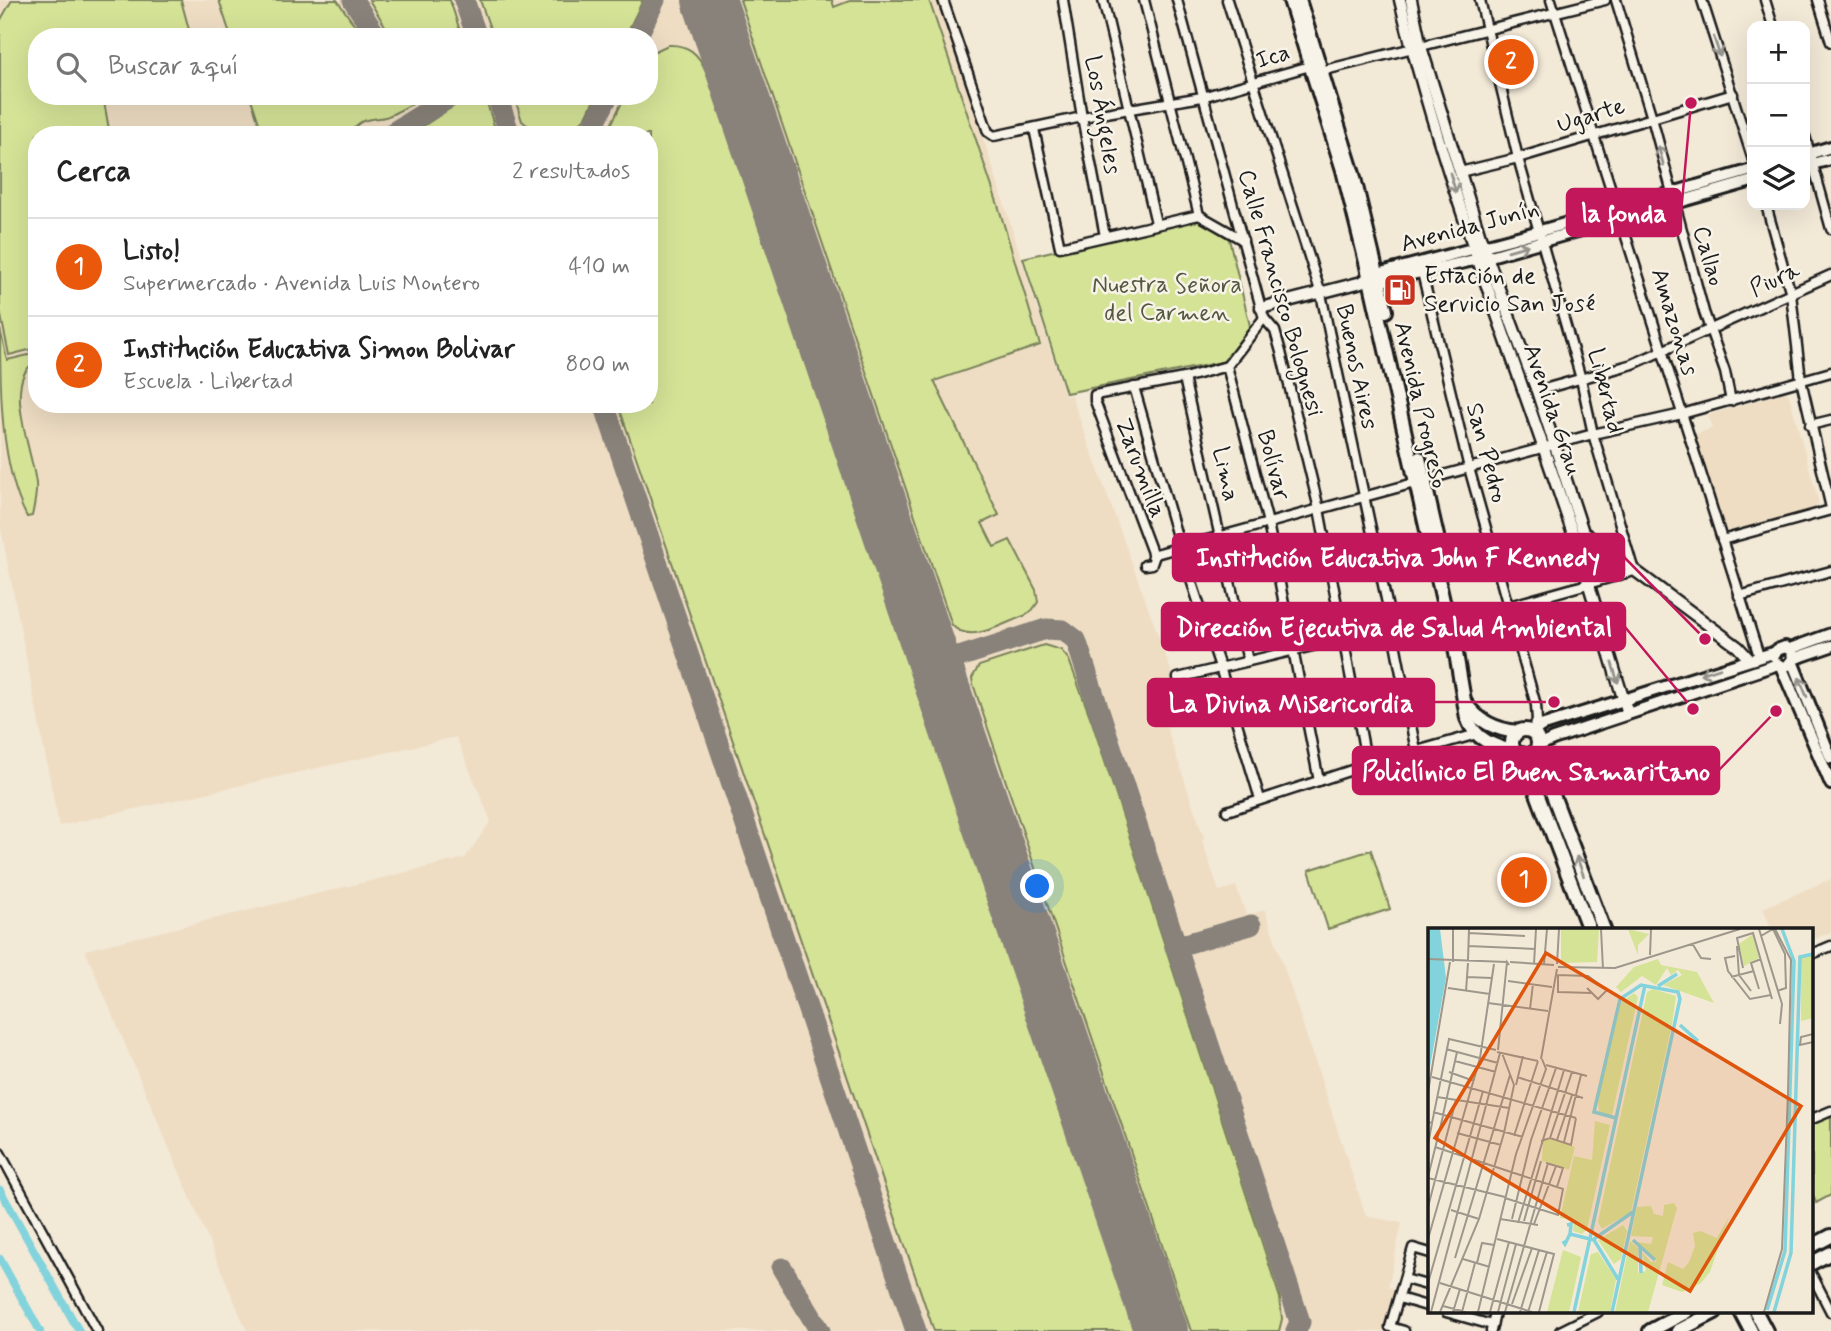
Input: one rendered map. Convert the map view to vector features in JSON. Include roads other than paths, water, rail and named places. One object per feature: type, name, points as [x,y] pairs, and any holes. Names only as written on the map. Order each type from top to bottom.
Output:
[{"type":"main road","name":"Avenida Progreso","points":[[1290,0],[1353,174],[1372,279],[1452,603],[1450,618],[1464,701],[1471,727],[1477,734]]},
{"type":"main road","name":"Avenida Progreso","points":[[1299,0],[1316,68]]},
{"type":"main road","points":[[1810,159],[1831,147]]},
{"type":"main road","points":[[1810,160],[1831,159]]},
{"type":"main road","name":"Avenida Junín","points":[[1672,199],[1747,172]]},
{"type":"main road","name":"Avenida Junín","points":[[1372,279],[1480,253],[1672,199],[1747,182]]},
{"type":"main road","points":[[1477,734],[1487,743],[1528,755],[1537,748],[1628,713],[1779,665],[1788,665],[1792,656],[1831,634]]},
{"type":"main road","points":[[1792,656],[1831,646]]},
{"type":"main road","points":[[1588,928],[1521,754],[1513,745],[1514,738],[1541,726],[1776,652],[1782,647],[1792,656],[1831,758]]},
{"type":"main road","points":[[1776,652],[1774,657],[1831,784]]},
{"type":"main road","points":[[1464,701],[1479,719],[1499,729],[1528,732],[1537,738],[1537,748],[1552,792],[1603,928]]},
{"type":"main road","points":[[1538,797],[1552,792]]},
{"type":"main road","points":[[1558,849],[1571,843]]},
{"type":"main road","points":[[1814,1245],[1831,1236]]},
{"type":"main road","points":[[1814,1262],[1831,1253]]},
{"type":"main road","points":[[1650,1331],[1682,1314]]},
{"type":"main road","points":[[1678,1331],[1711,1314]]},
{"type":"main road","points":[[1742,1314],[1751,1331]]},
{"type":"main road","points":[[1757,1314],[1766,1331]]},
{"type":"street","name":"Ica","points":[[943,0],[990,135],[1202,97],[1316,68],[1417,49],[1605,0]]},
{"type":"street","name":"Los Ángeles","points":[[1063,0],[1105,236]]},
{"type":"street","points":[[1103,0],[1156,223]]},
{"type":"street","points":[[1144,0],[1199,215]]},
{"type":"street","name":"Calle Francisco Bolognesi","points":[[1177,0],[1263,313],[1275,331],[1282,352],[1319,509],[1367,765]]},
{"type":"street","name":"Buenos Aires","points":[[1227,0],[1321,294],[1416,751]]},
{"type":"street","name":"Avenida Grau","points":[[1400,0],[1460,172],[1480,253],[1537,391],[1583,531],[1634,571]]},
{"type":"street","name":"Avenida Grau","points":[[1411,0],[1417,49],[1628,713]]},
{"type":"street","name":"Libertad","points":[[1480,0],[1518,158],[1581,379],[1593,434],[1634,571]]},
{"type":"street","name":"Amazonas","points":[[1551,0],[1722,540],[1754,657]]},
{"type":"street","name":"Callao","points":[[1616,0],[1652,118],[1672,199],[1725,372],[1731,401]]},
{"type":"street","points":[[1702,0],[1749,147]]},
{"type":"street","points":[[1765,0],[1771,21]]},
{"type":"street","points":[[1818,0],[1831,42]]},
{"type":"street","name":"Ugarte","points":[[1460,172],[1518,158],[1733,94]]},
{"type":"street","points":[[1034,129],[1059,246],[1199,215],[1243,240]]},
{"type":"street","points":[[1810,166],[1831,229]]},
{"type":"street","points":[[1722,540],[1831,509],[1801,380],[1791,294],[1767,210]]},
{"type":"street","name":"San Pedro","points":[[1421,268],[1469,468],[1537,714],[1537,721],[1528,732]]},
{"type":"street","name":"Piura","points":[[1537,391],[1633,364],[1831,275]]},
{"type":"street","name":"Avenida Junín","points":[[1263,313],[1372,279]]},
{"type":"street","points":[[1260,799],[1180,547],[1135,387],[1184,378],[1227,366],[1263,313]]},
{"type":"street","name":"Bolívar","points":[[1227,366],[1268,523],[1319,781]]},
{"type":"street","points":[[1145,565],[1154,562],[1152,555],[1180,547],[1555,444],[1682,414],[1831,372]]},
{"type":"street","name":"Lima","points":[[1184,378],[1248,661]]},
{"type":"street","name":"Zarumilla","points":[[1135,387],[1095,395],[1095,401],[1152,555]]},
{"type":"street","points":[[1810,425],[1831,421]]},
{"type":"street","points":[[1178,678],[1392,627],[1509,606],[1634,571],[1754,657]]},
{"type":"street","points":[[1739,596],[1831,571]]},
{"type":"street","points":[[1227,811],[1367,765],[1477,734]]},
{"type":"street","points":[[1814,953],[1831,946]]},
{"type":"street","points":[[1814,1118],[1831,1111]]},
{"type":"street","points":[[0,1153],[97,1331]]},
{"type":"street","points":[[1404,1331],[1390,1327],[1413,1248],[1428,1252]]},
{"type":"street","points":[[1405,1279],[1428,1285]]},
{"type":"street","points":[[1814,1279],[1831,1312]]},
{"type":"street","points":[[1399,1298],[1428,1306]]},
{"type":"street","points":[[1452,1314],[1491,1328]]},
{"type":"street","points":[[1560,1331],[1594,1314]]},
{"type":"waterway","points":[[0,1190],[79,1331]]},
{"type":"waterway","points":[[0,1259],[40,1331]]},
{"type":"place","name":"Institución Educativa Simon Bolivar","points":[[1511,62]]},
{"type":"place","name":"la fonda","points":[[1691,103]]},
{"type":"place","name":"Estación de Servicio San José","points":[[1400,290]]},
{"type":"place","name":"Institución Educativa John F Kennedy","points":[[1705,639]]},
{"type":"place","name":"La Divina Misericordia","points":[[1554,702]]},
{"type":"place","name":"Dirección Ejecutiva de Salud Ambiental","points":[[1693,709]]},
{"type":"place","name":"Policlínico El Buen Samaritano","points":[[1776,711]]},
{"type":"place","name":"Listo!","points":[[1524,880]]},
{"type":"park label","name":"Nuestra Señora del Carmen","points":[[1167,299]]}]
